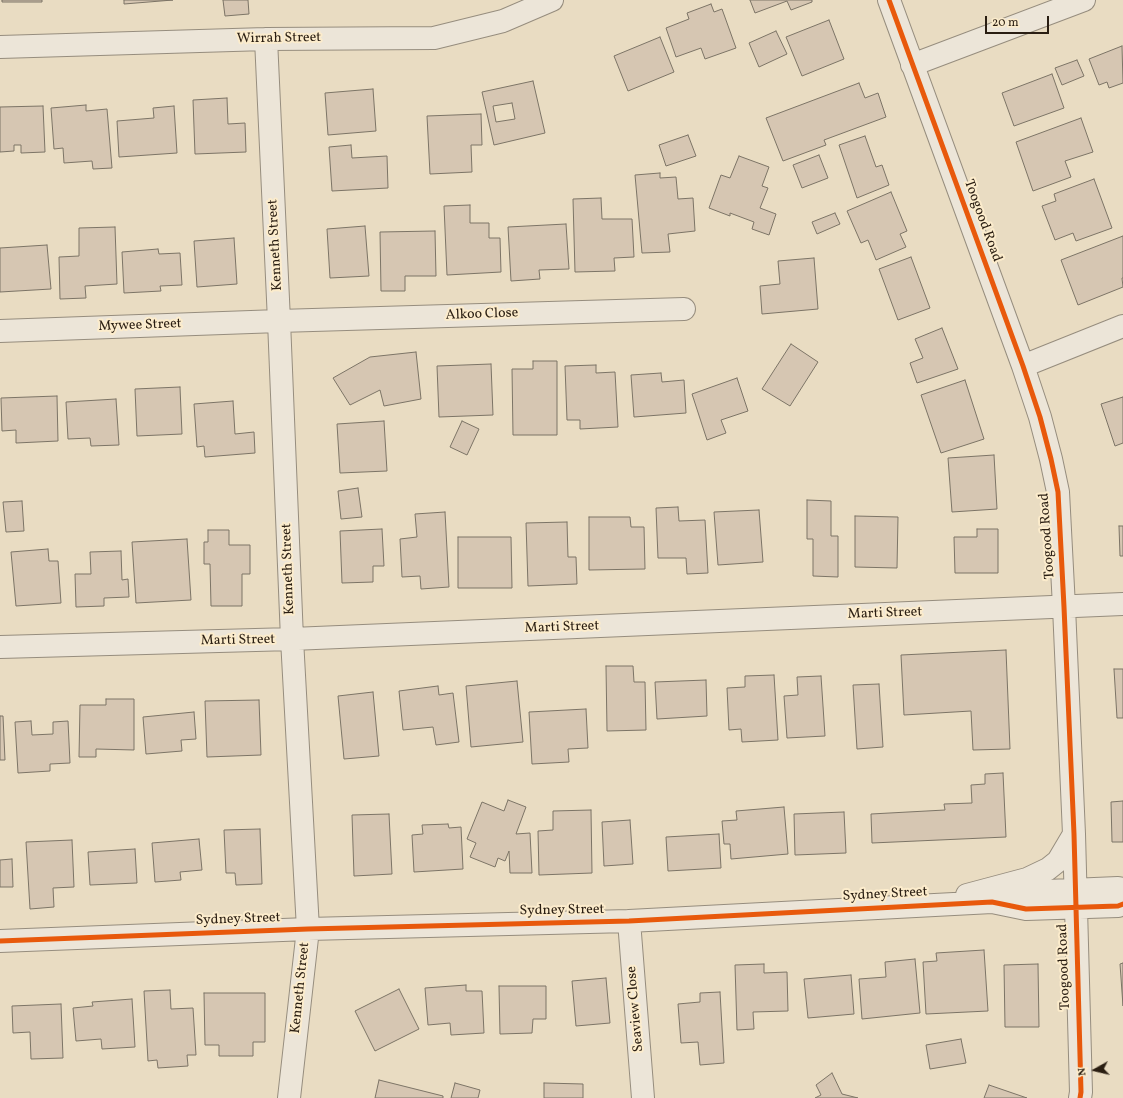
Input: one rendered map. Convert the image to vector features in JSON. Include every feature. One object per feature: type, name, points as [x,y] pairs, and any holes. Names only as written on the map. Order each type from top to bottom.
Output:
[{"type":"street","name":"Wirrah Street","points":[[0,46],[266,39],[434,38],[503,21],[552,0]]},
{"type":"street","name":"Toogood Road","points":[[889,0],[1023,366],[1040,417],[1058,492],[1074,834],[1080,1098]]},
{"type":"street","points":[[912,66],[1084,0]]},
{"type":"street","name":"Kenneth Street","points":[[266,39],[292,639],[308,929],[289,1098]]},
{"type":"street","name":"Alkoo Close","points":[[279,321],[684,309]]},
{"type":"street","name":"Mywee Street","points":[[0,331],[279,321]]},
{"type":"street","points":[[1023,366],[1123,326]]},
{"type":"street","name":"Marti Street","points":[[0,647],[292,639],[1123,604]]},
{"type":"street","points":[[933,905],[1027,879],[1038,874],[1051,867],[1058,861],[1074,834]]},
{"type":"street","name":"Sydney Street","points":[[0,941],[308,929],[629,921],[992,902],[1026,909],[1118,888],[1123,889]]},
{"type":"street","name":"Sydney Street","points":[[1075,899],[1118,906],[1123,904]]},
{"type":"street","name":"Seaview Close","points":[[629,921],[643,1098]]},
{"type":"building","points":[[2,0],[42,0],[42,2],[2,2]]},
{"type":"building","points":[[124,0],[173,0],[124,4]]},
{"type":"building","points":[[223,0],[248,0],[249,14],[225,16]]},
{"type":"building","points":[[750,0],[812,0],[812,2],[791,10],[787,1],[755,13]]},
{"type":"building","points":[[711,4],[714,12],[722,9],[736,48],[705,59],[701,48],[676,57],[666,28],[689,19],[687,13]]},
{"type":"building","points":[[829,20],[844,59],[802,76],[786,37]]},
{"type":"building","points":[[776,31],[787,54],[759,67],[749,43]]},
{"type":"building","points":[[660,37],[674,72],[628,91],[614,56]]},
{"type":"building","points":[[1122,46],[1123,83],[1109,88],[1107,82],[1099,85],[1089,59]]},
{"type":"building","points":[[1077,60],[1084,76],[1062,85],[1055,68]]},
{"type":"building","points":[[1052,74],[1064,108],[1014,126],[1002,93]]},
{"type":"building","points":[[533,81],[545,133],[494,145],[482,92]],"holes":[[[512,103],[515,119],[496,122],[493,106]]]},
{"type":"building","points":[[859,83],[865,98],[878,93],[886,117],[824,140],[826,145],[783,161],[766,118]]},
{"type":"building","points":[[373,89],[376,131],[328,135],[325,93]]},
{"type":"building","points":[[227,98],[228,124],[245,123],[246,152],[195,154],[193,100]]},
{"type":"building","points":[[86,105],[86,111],[107,109],[112,168],[93,169],[92,161],[64,163],[63,148],[54,149],[51,108]]},
{"type":"building","points":[[43,106],[45,152],[21,153],[21,145],[14,145],[14,151],[0,152],[0,107]]},
{"type":"building","points":[[174,106],[177,153],[119,157],[117,121],[154,118],[153,108]]},
{"type":"building","points":[[481,114],[482,145],[471,145],[472,172],[430,174],[427,116]]},
{"type":"building","points":[[1081,118],[1093,152],[1065,161],[1071,177],[1033,191],[1016,142]]},
{"type":"building","points":[[688,135],[696,156],[666,166],[659,145]]},
{"type":"building","points":[[865,136],[876,167],[882,165],[889,185],[857,198],[839,145]]},
{"type":"building","points":[[351,145],[352,158],[387,156],[388,188],[332,191],[329,147]]},
{"type":"building","points":[[819,155],[828,178],[802,188],[793,165]]},
{"type":"building","points":[[739,156],[769,167],[762,186],[768,188],[760,208],[776,214],[769,235],[752,229],[754,222],[730,213],[730,216],[709,208],[721,175],[730,178]]},
{"type":"building","points":[[660,173],[660,178],[676,177],[678,199],[693,198],[695,231],[668,234],[670,252],[642,253],[635,175]]},
{"type":"building","points":[[1094,179],[1112,228],[1076,241],[1073,233],[1055,240],[1042,206],[1056,201],[1054,194]]},
{"type":"building","points":[[891,192],[907,231],[900,234],[906,247],[876,260],[868,240],[861,243],[847,211]]},
{"type":"building","points":[[601,198],[602,219],[632,219],[634,257],[614,258],[615,271],[575,272],[573,199]]},
{"type":"building","points":[[470,205],[470,223],[489,223],[489,238],[500,238],[501,272],[447,275],[444,206]]},
{"type":"building","points":[[835,213],[840,224],[817,234],[812,222]]},
{"type":"building","points":[[566,224],[569,269],[539,270],[540,279],[511,281],[508,227]]},
{"type":"building","points":[[365,226],[369,276],[330,278],[327,229]]},
{"type":"building","points":[[115,227],[117,284],[85,286],[86,298],[60,299],[59,257],[79,256],[79,228]]},
{"type":"building","points":[[435,231],[436,276],[405,276],[405,291],[381,291],[380,232]]},
{"type":"building","points":[[1123,236],[1123,287],[1078,305],[1061,260]]},
{"type":"building","points":[[234,238],[237,284],[197,287],[194,241]]},
{"type":"building","points":[[47,245],[51,289],[0,292],[0,248]]},
{"type":"building","points":[[158,249],[159,254],[180,253],[182,285],[160,286],[161,291],[124,293],[122,252]]},
{"type":"building","points":[[911,257],[930,308],[898,320],[879,269]]},
{"type":"building","points":[[814,258],[818,309],[762,314],[760,286],[780,284],[778,261]]},
{"type":"building","points":[[942,328],[958,369],[917,383],[910,363],[923,358],[915,339]]},
{"type":"building","points":[[791,344],[818,362],[790,406],[762,389]]},
{"type":"building","points":[[416,352],[421,399],[384,406],[380,390],[350,405],[333,378],[370,357]]},
{"type":"building","points":[[533,361],[557,361],[557,435],[513,435],[512,369],[533,369]]},
{"type":"building","points":[[491,364],[493,415],[439,417],[437,366]]},
{"type":"building","points":[[596,365],[596,373],[615,372],[618,427],[580,429],[580,420],[567,420],[565,366]]},
{"type":"building","points":[[661,373],[662,382],[684,380],[686,413],[634,417],[631,375]]},
{"type":"building","points":[[737,378],[748,411],[721,420],[726,433],[707,440],[692,394]]},
{"type":"building","points":[[965,380],[984,439],[941,453],[921,395]]},
{"type":"building","points":[[180,387],[182,434],[137,436],[135,389]]},
{"type":"building","points":[[57,396],[58,441],[16,443],[16,430],[2,431],[1,398]]},
{"type":"building","points":[[1123,397],[1123,443],[1115,446],[1101,404]]},
{"type":"building","points":[[116,399],[119,445],[91,446],[90,438],[68,439],[66,402]]},
{"type":"building","points":[[233,401],[235,434],[254,432],[255,453],[205,457],[204,446],[197,447],[194,404]]},
{"type":"building","points":[[384,421],[387,471],[340,473],[337,424]]},
{"type":"building","points":[[462,421],[479,429],[467,455],[450,447]]},
{"type":"building","points":[[994,455],[997,509],[952,512],[948,458]]},
{"type":"building","points":[[358,488],[362,517],[341,519],[338,491]]},
{"type":"building","points":[[807,500],[831,501],[831,536],[838,536],[838,577],[813,576],[813,539],[807,539]]},
{"type":"building","points":[[22,501],[24,531],[6,532],[3,502]]},
{"type":"building","points":[[678,507],[679,521],[705,520],[708,573],[687,574],[686,558],[658,558],[656,508]]},
{"type":"building","points":[[759,510],[763,562],[718,565],[714,512]]},
{"type":"building","points":[[445,512],[449,587],[421,589],[420,576],[402,577],[400,539],[417,537],[415,514]]},
{"type":"building","points":[[855,516],[898,517],[897,568],[855,567]]},
{"type":"building","points":[[589,517],[630,517],[631,527],[644,527],[645,569],[589,570]]},
{"type":"building","points":[[567,522],[568,557],[576,557],[577,584],[528,586],[526,523]]},
{"type":"building","points":[[1119,526],[1123,526],[1123,556],[1120,556]]},
{"type":"building","points":[[382,529],[384,566],[373,566],[373,582],[342,583],[340,531]]},
{"type":"building","points":[[977,529],[998,529],[998,573],[955,573],[954,537],[977,537]]},
{"type":"building","points":[[208,530],[229,530],[229,545],[250,545],[250,574],[242,574],[242,606],[211,606],[210,564],[204,564],[204,542],[208,542]]},
{"type":"building","points":[[458,537],[511,537],[512,588],[458,588]]},
{"type":"building","points":[[187,539],[191,600],[136,603],[132,542]]},
{"type":"building","points":[[48,549],[49,561],[58,561],[61,603],[16,606],[11,552]]},
{"type":"building","points":[[121,551],[122,580],[128,579],[129,597],[104,598],[104,606],[76,607],[75,574],[91,574],[90,552]]},
{"type":"building","points":[[1006,650],[1010,749],[973,750],[971,711],[904,715],[901,655]]},
{"type":"building","points":[[606,666],[633,666],[634,682],[645,682],[646,730],[607,731]]},
{"type":"building","points":[[1114,669],[1123,669],[1123,718],[1117,718]]},
{"type":"building","points":[[774,675],[778,740],[742,742],[741,729],[729,730],[727,688],[745,687],[745,676]]},
{"type":"building","points":[[821,676],[825,736],[787,738],[784,696],[798,695],[797,677]]},
{"type":"building","points":[[706,680],[707,716],[657,719],[655,682]]},
{"type":"building","points":[[517,681],[523,742],[471,747],[466,686]]},
{"type":"building","points":[[879,684],[883,747],[857,749],[853,685]]},
{"type":"building","points":[[438,686],[439,695],[453,693],[459,742],[436,745],[433,727],[403,730],[399,691]]},
{"type":"building","points":[[373,692],[379,756],[344,759],[338,696]]},
{"type":"building","points":[[106,699],[134,699],[134,750],[96,749],[96,757],[79,757],[80,705],[106,705]]},
{"type":"building","points":[[259,700],[261,755],[207,757],[205,701]]},
{"type":"building","points":[[586,709],[588,748],[568,749],[569,762],[532,764],[529,712]]},
{"type":"building","points":[[194,712],[196,739],[181,740],[182,751],[146,754],[143,717]]},
{"type":"building","points":[[0,716],[3,716],[5,760],[0,760]]},
{"type":"building","points":[[31,721],[32,735],[53,734],[53,722],[68,721],[70,763],[50,764],[50,771],[18,773],[15,722]]},
{"type":"building","points":[[1003,773],[1006,837],[872,843],[871,814],[945,810],[944,804],[972,803],[971,785],[985,784],[985,774]]},
{"type":"building","points":[[508,800],[526,807],[516,834],[530,833],[532,873],[510,873],[509,851],[505,861],[498,858],[495,867],[470,857],[476,843],[467,839],[482,802],[504,811]]},
{"type":"building","points":[[1123,801],[1123,842],[1112,842],[1111,802]]},
{"type":"building","points":[[784,807],[788,854],[731,859],[730,844],[724,844],[722,821],[737,820],[736,811]]},
{"type":"building","points":[[591,810],[592,873],[539,875],[538,831],[553,830],[553,811]]},
{"type":"building","points":[[844,812],[846,853],[795,855],[794,814]]},
{"type":"building","points":[[389,814],[392,874],[354,876],[352,815]]},
{"type":"building","points":[[630,820],[633,864],[604,866],[602,822]]},
{"type":"building","points":[[448,824],[449,828],[461,827],[463,869],[414,872],[412,835],[423,834],[422,825]]},
{"type":"building","points":[[260,829],[262,884],[236,885],[235,873],[226,873],[224,830]]},
{"type":"building","points":[[719,834],[721,868],[668,871],[666,837]]},
{"type":"building","points":[[199,839],[202,870],[180,872],[181,880],[155,882],[152,843]]},
{"type":"building","points":[[72,840],[74,887],[53,888],[54,907],[30,909],[26,842]]},
{"type":"building","points":[[135,849],[137,883],[90,885],[88,852]]},
{"type":"building","points":[[12,859],[13,887],[0,887],[0,860]]},
{"type":"building","points":[[984,950],[988,1011],[926,1014],[923,962],[937,961],[936,953]]},
{"type":"building","points":[[915,959],[920,1013],[862,1019],[859,979],[886,977],[885,962]]},
{"type":"building","points":[[1123,963],[1123,1006],[1120,964]]},
{"type":"building","points":[[764,964],[764,973],[787,972],[788,1011],[753,1012],[754,1029],[737,1030],[735,965]]},
{"type":"building","points":[[1038,964],[1039,1027],[1005,1027],[1004,965]]},
{"type":"building","points":[[851,975],[854,1014],[808,1018],[804,979]]},
{"type":"building","points":[[606,978],[610,1023],[576,1026],[572,981]]},
{"type":"building","points":[[466,985],[466,991],[482,991],[484,1033],[451,1035],[450,1023],[428,1025],[425,988]]},
{"type":"building","points":[[499,986],[546,986],[546,1019],[533,1019],[532,1033],[500,1034]]},
{"type":"building","points":[[399,989],[419,1029],[375,1051],[355,1011]]},
{"type":"building","points":[[170,990],[171,1009],[193,1008],[196,1055],[187,1055],[188,1066],[158,1068],[157,1060],[148,1061],[144,991]]},
{"type":"building","points":[[720,992],[724,1063],[700,1065],[698,1042],[681,1043],[678,1004],[700,1002],[700,993]]},
{"type":"building","points":[[204,993],[265,993],[265,1042],[253,1042],[253,1056],[219,1056],[219,1045],[205,1045]]},
{"type":"building","points":[[132,999],[135,1047],[102,1049],[101,1039],[76,1041],[73,1008],[93,1006],[92,1002]]},
{"type":"building","points":[[61,1004],[63,1058],[31,1059],[30,1032],[13,1033],[12,1006]]},
{"type":"building","points":[[961,1039],[966,1063],[930,1069],[926,1045]]},
{"type":"building","points":[[832,1073],[842,1094],[858,1098],[815,1098],[821,1095],[816,1085]]},
{"type":"building","points":[[379,1080],[443,1096],[443,1098],[375,1098]]},
{"type":"building","points":[[455,1083],[480,1090],[478,1098],[451,1098]]},
{"type":"building","points":[[544,1083],[583,1084],[583,1098],[544,1098]]},
{"type":"building","points":[[989,1085],[1027,1098],[984,1098]]},
{"type":"cycle path","points":[[889,0],[1023,366],[1040,417],[1058,492],[1074,834],[1080,1098]]},
{"type":"cycle path","points":[[0,941],[308,929],[629,921],[992,902],[1026,909],[1118,906],[1123,904]]}]
